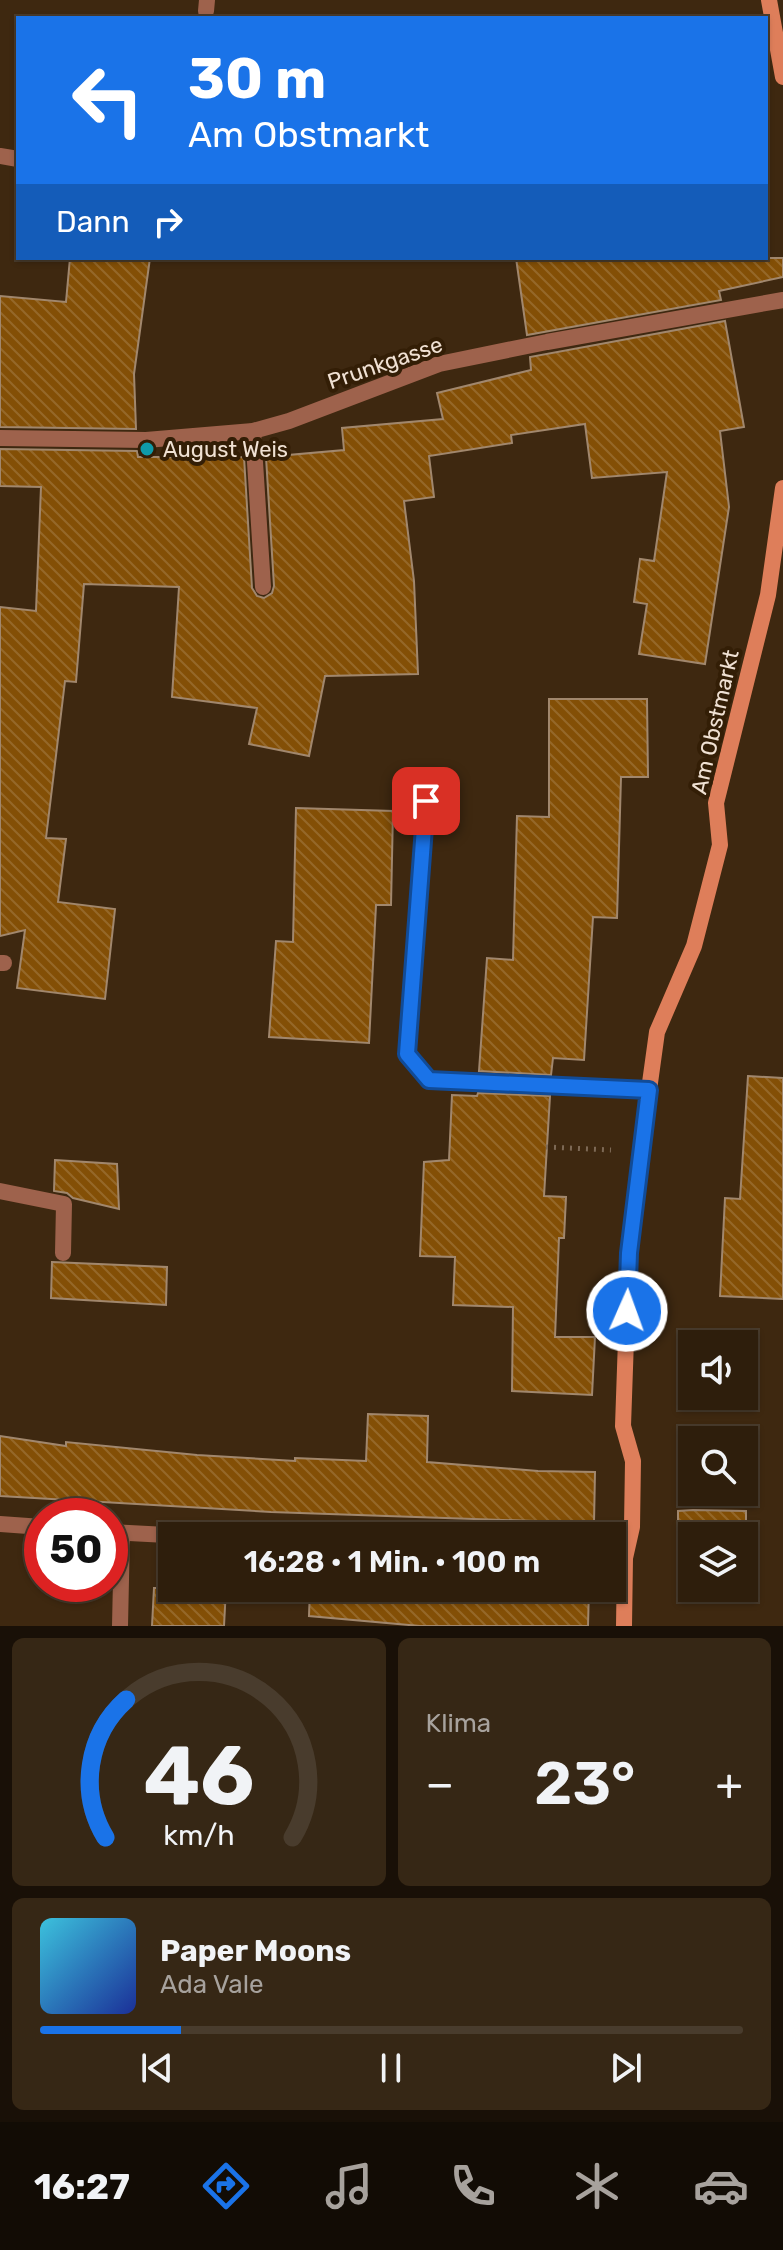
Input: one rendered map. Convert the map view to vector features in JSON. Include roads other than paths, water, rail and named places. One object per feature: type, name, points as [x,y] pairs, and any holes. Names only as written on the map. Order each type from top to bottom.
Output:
[{"type":"main road","points":[[769,0],[783,77]]},
{"type":"main road","name":"Am Obstmarkt","points":[[626,1540],[632,1527],[633,1461],[623,1426],[629,1253],[657,1032],[694,946],[720,845],[716,803],[768,595],[783,488]]},
{"type":"main road","name":"Am Obstmarkt","points":[[622,1602],[624,1626]]},
{"type":"street","name":"Prunkgasse","points":[[0,438],[146,440],[253,431],[289,421],[439,364],[783,300]]},
{"type":"street","points":[[253,431],[263,587]]},
{"type":"street","points":[[426,801],[407,1054],[429,1080],[649,1090]]},
{"type":"street","points":[[0,1191],[64,1204],[63,1253]]},
{"type":"street","points":[[0,1524],[24,1526]]},
{"type":"street","points":[[128,1533],[158,1534]]},
{"type":"street","points":[[119,1602],[120,1626]]},
{"type":"place","name":"August Weis","points":[[147,449]]}]
